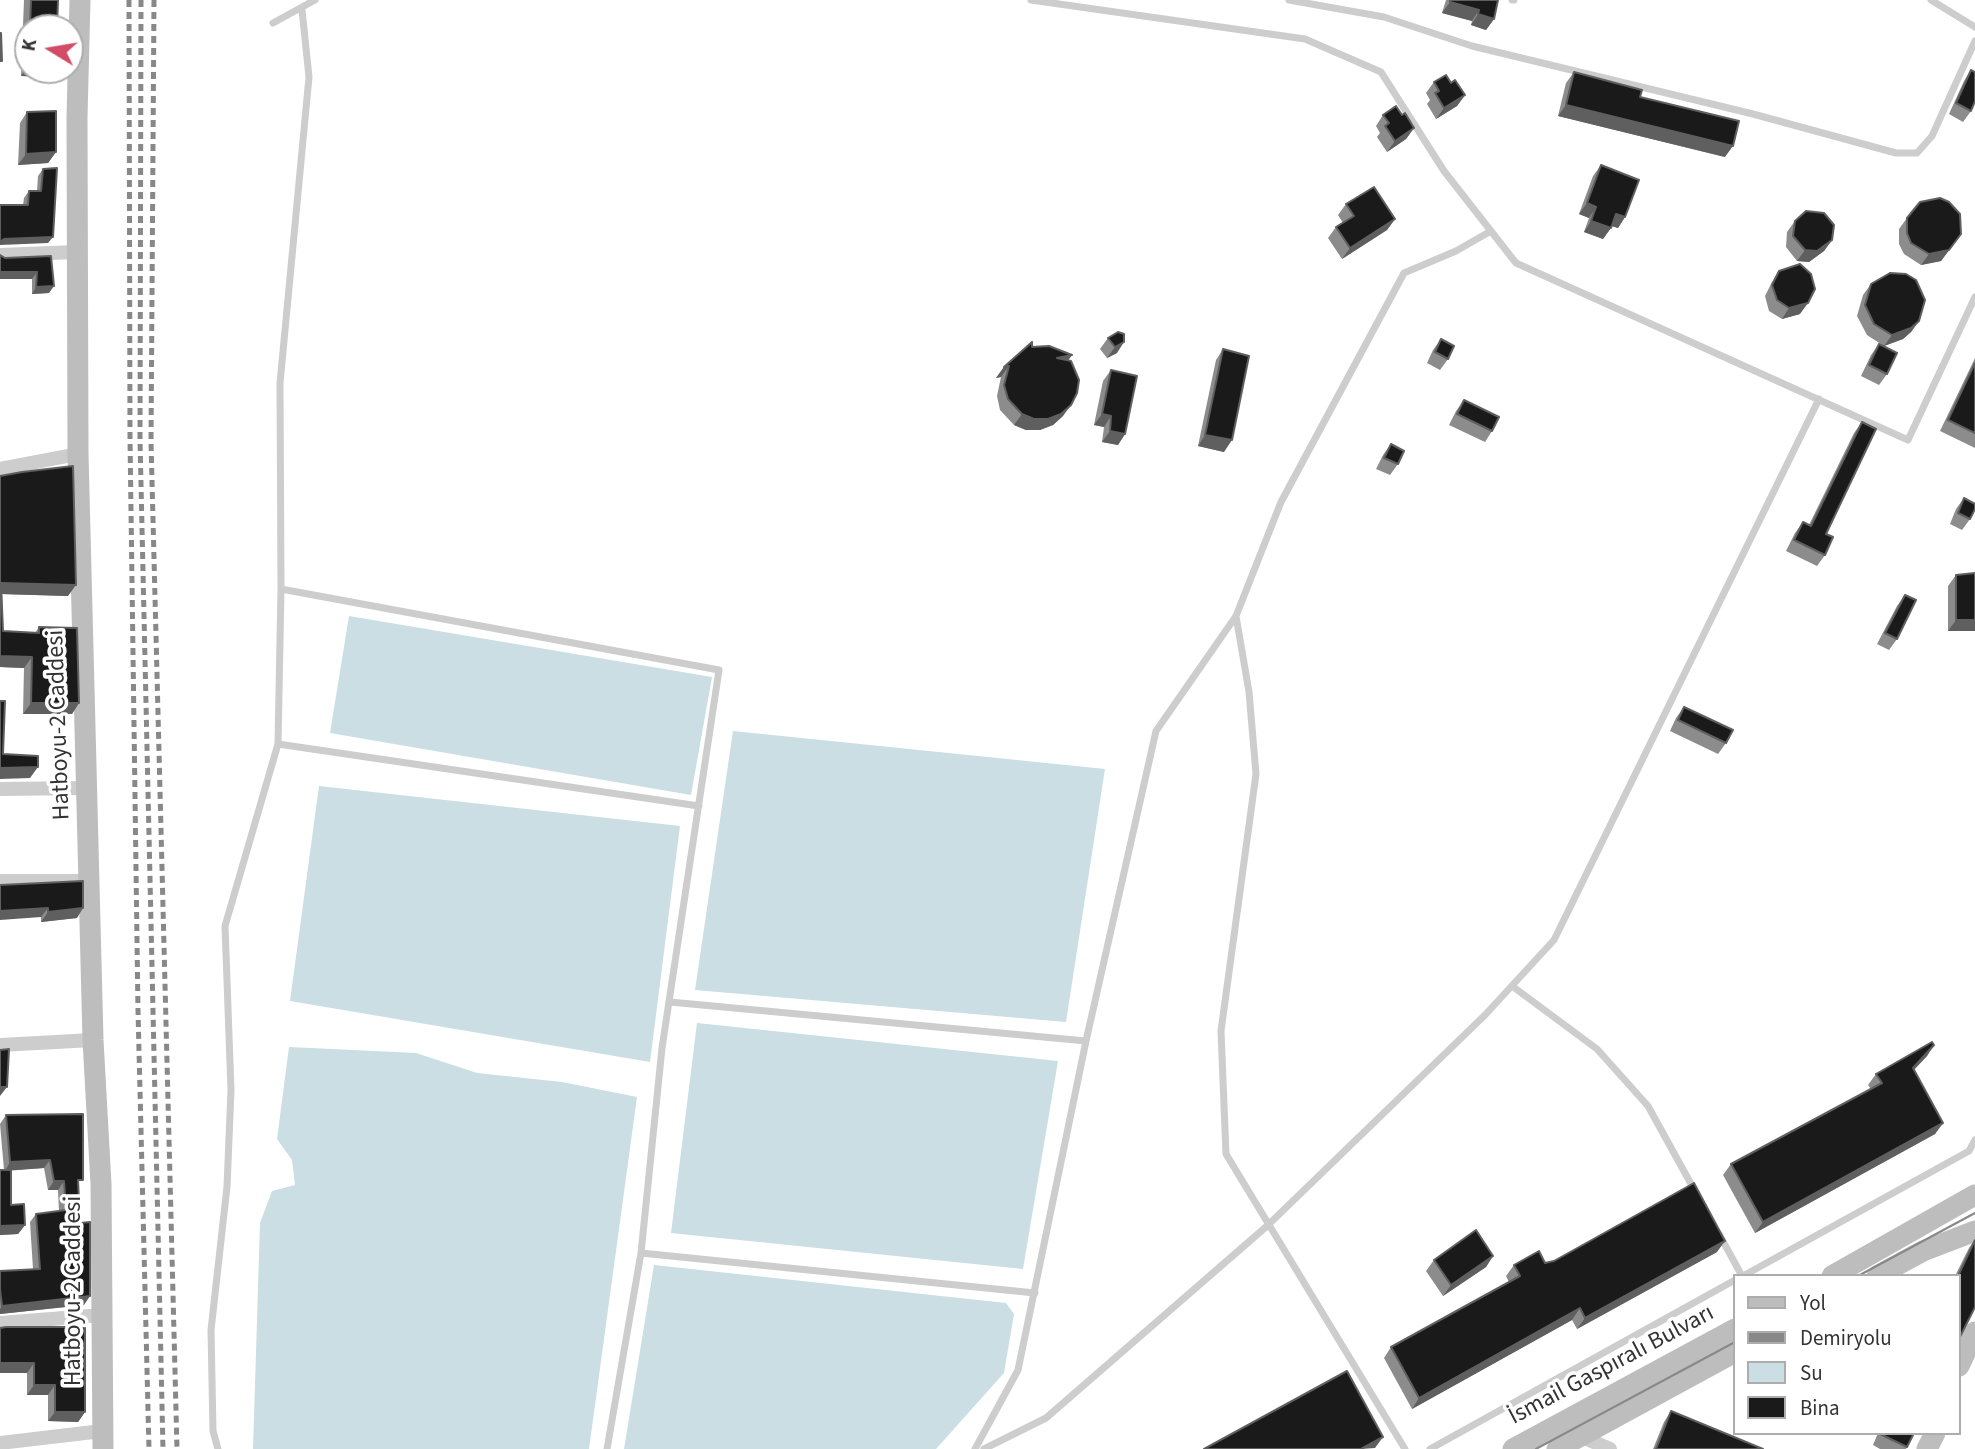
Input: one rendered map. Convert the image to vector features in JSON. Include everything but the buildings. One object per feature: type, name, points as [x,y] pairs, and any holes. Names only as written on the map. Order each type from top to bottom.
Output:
[{"type":"main road","name":"Hatboyu-2 Caddesi","points":[[80,0],[76,252],[78,454],[93,1040],[101,1184],[103,1440]]},
{"type":"main road","points":[[1836,1274],[1975,1195]]},
{"type":"main road","points":[[1881,1274],[1923,1251],[1975,1231]]},
{"type":"main road","name":"İsmail Gaspıralı Bulvarı","points":[[1513,1449],[1734,1330]]},
{"type":"main road","points":[[1961,1362],[1975,1332]]},
{"type":"main road","points":[[1557,1449],[1734,1353]]},
{"type":"main road","points":[[1961,1381],[1975,1354]]},
{"type":"street","points":[[0,255],[76,252]]},
{"type":"street","points":[[0,469],[78,454]]},
{"type":"street","points":[[0,789],[88,788]]},
{"type":"street","points":[[0,881],[91,881]]},
{"type":"street","points":[[0,1045],[93,1040]]},
{"type":"street","points":[[0,1323],[102,1315]]},
{"type":"street","points":[[1580,1436],[1606,1448]]},
{"type":"street","points":[[0,1443],[103,1440]]},
{"type":"lane","points":[[273,23],[302,10],[315,0]]},
{"type":"lane","points":[[1031,0],[1305,39],[1381,72],[1444,171],[1516,262],[1908,440],[1975,297]]},
{"type":"lane","points":[[1289,0],[1384,17],[1472,46],[1753,114],[1896,153],[1917,153],[1932,136],[1975,41]]},
{"type":"lane","points":[[1931,0],[1975,27]]},
{"type":"lane","points":[[218,1449],[213,1431],[211,1330],[227,1187],[231,1090],[225,926],[278,744],[281,589],[280,383],[309,77],[302,10]]},
{"type":"lane","points":[[975,1449],[1018,1370],[1086,1041],[1156,732],[1236,616],[1281,502],[1404,273],[1456,251],[1491,231]]},
{"type":"lane","points":[[984,1449],[1046,1418],[1267,1226],[1512,986],[1554,940],[1819,399]]},
{"type":"lane","points":[[281,589],[719,670],[670,1002],[641,1253],[607,1449]]},
{"type":"lane","points":[[1236,616],[1249,692],[1256,774],[1221,1031],[1226,1154],[1267,1226],[1405,1449]]},
{"type":"lane","points":[[278,744],[699,806]]},
{"type":"lane","points":[[1512,986],[1597,1049],[1648,1106],[1702,1203]]},
{"type":"lane","points":[[670,1002],[1086,1041]]},
{"type":"lane","points":[[1747,1274],[1969,1151],[1975,1140]]},
{"type":"lane","points":[[1715,1227],[1742,1274]]},
{"type":"lane","points":[[641,1253],[1035,1293]]},
{"type":"lane","points":[[1430,1449],[1734,1281]]},
{"type":"water","points":[[349,616],[712,677],[691,795],[330,733]]},
{"type":"water","points":[[733,731],[1105,769],[1066,1022],[695,990]]},
{"type":"water","points":[[319,786],[680,826],[650,1062],[290,1001]]},
{"type":"water","points":[[697,1023],[1058,1061],[1023,1269],[671,1233]]},
{"type":"water","points":[[289,1047],[416,1053],[477,1073],[562,1082],[637,1097],[589,1449],[253,1449],[260,1223],[272,1191],[295,1185],[292,1160],[277,1139]]},
{"type":"water","points":[[654,1265],[1006,1303],[1014,1314],[1004,1373],[936,1449],[624,1449]]},
{"type":"tram line","points":[[1862,1274],[1975,1213]]},
{"type":"tram line","points":[[1536,1449],[1734,1343]]},
{"type":"railway","points":[[129,0],[130,438],[138,1011],[149,1449]]},
{"type":"railway","points":[[141,0],[140,440],[163,1449]]},
{"type":"railway","points":[[154,0],[151,442],[177,1449]]}]
